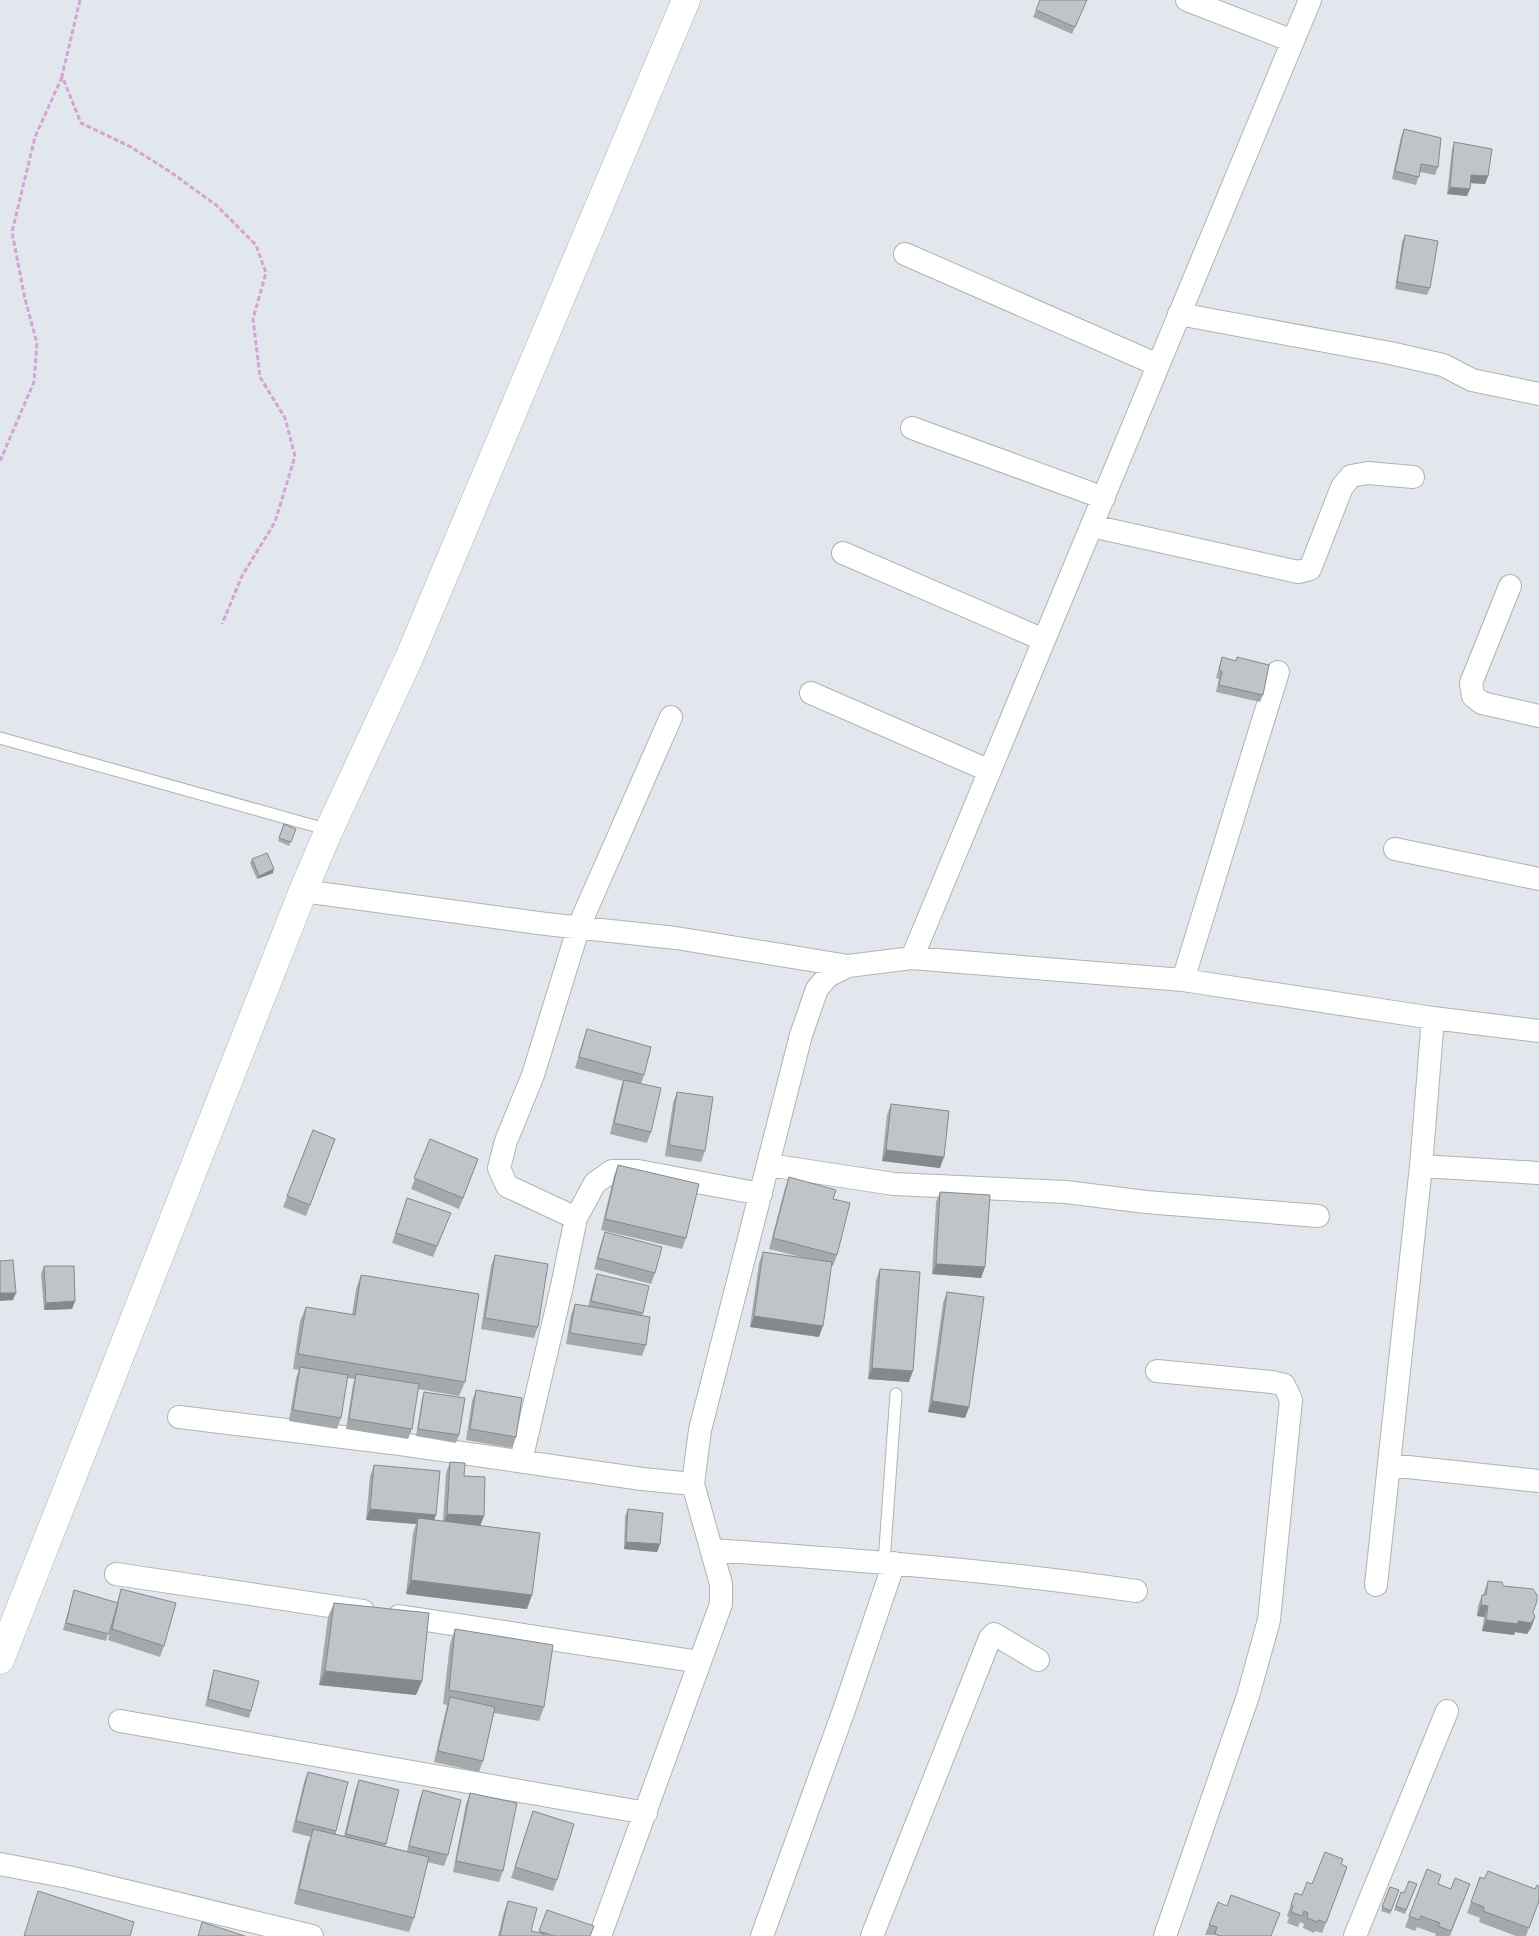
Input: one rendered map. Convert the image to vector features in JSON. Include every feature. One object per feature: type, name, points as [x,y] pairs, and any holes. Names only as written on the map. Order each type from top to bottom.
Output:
[{"type":"street","points":[[0,1660],[303,891],[329,830],[409,658],[686,0]]},
{"type":"street","points":[[1188,0],[1293,41]]},
{"type":"street","points":[[912,958],[1310,0]]},
{"type":"street","points":[[905,254],[1158,365]]},
{"type":"street","points":[[1179,314],[1390,353],[1444,365],[1472,380],[1539,394]]},
{"type":"street","points":[[912,428],[1104,498]]},
{"type":"street","points":[[1092,526],[1298,572],[1310,569],[1342,487],[1351,476],[1368,473],[1413,477]]},
{"type":"street","points":[[843,553],[1044,640]]},
{"type":"street","points":[[1510,586],[1471,683],[1473,696],[1482,703],[1539,716]]},
{"type":"street","points":[[1183,980],[1278,672]]},
{"type":"street","points":[[811,693],[990,771]]},
{"type":"street","points":[[576,1218],[507,1186],[499,1168],[506,1141],[533,1075],[579,926],[671,717]]},
{"type":"street","points":[[1395,849],[1539,879]]},
{"type":"street","points":[[303,891],[546,924],[579,926],[676,938],[848,966],[912,958],[1183,980],[1433,1018],[1539,1031]]},
{"type":"street","points":[[600,1936],[721,1604],[720,1584],[693,1484],[700,1430],[762,1194],[801,1034],[818,988],[828,976],[848,966]]},
{"type":"street","points":[[1376,1585],[1422,1166],[1433,1018]]},
{"type":"street","points":[[769,1165],[894,1184],[1066,1192],[1146,1202],[1318,1216]]},
{"type":"street","points":[[1422,1166],[1539,1174]]},
{"type":"street","points":[[520,1461],[560,1296],[576,1218],[595,1183],[612,1171],[638,1170],[762,1194]]},
{"type":"street","points":[[1157,1371],[1272,1382],[1284,1385],[1291,1400],[1269,1620],[1248,1696],[1165,1936]]},
{"type":"street","points":[[179,1417],[390,1443],[642,1479],[693,1484]]},
{"type":"street","points":[[1389,1465],[1539,1481]]},
{"type":"street","points":[[712,1550],[889,1563],[1052,1578],[1136,1591]]},
{"type":"street","points":[[762,1936],[844,1710],[889,1563]]},
{"type":"street","points":[[116,1574],[700,1662]]},
{"type":"street","points":[[872,1936],[990,1638],[994,1634],[1038,1660]]},
{"type":"street","points":[[1355,1936],[1447,1711]]},
{"type":"street","points":[[120,1721],[646,1813]]},
{"type":"street","points":[[0,1864],[68,1877],[312,1936]]},
{"type":"lane","points":[[0,738],[329,830]]},
{"type":"lane","points":[[889,1563],[896,1394]]},
{"type":"path","points":[[0,461],[34,382],[37,343],[25,299],[12,232],[35,138],[62,76],[80,0]]},
{"type":"path","points":[[62,76],[81,123],[131,147],[169,171],[216,205],[256,245],[266,273],[253,319],[260,377],[285,418],[295,456],[275,522],[242,576],[222,624]]},
{"type":"building","points":[[1040,0],[1087,0],[1075,27],[1036,10]]},
{"type":"building","points":[[1404,129],[1441,138],[1438,167],[1421,164],[1419,177],[1395,171]]},
{"type":"building","points":[[1454,142],[1492,149],[1488,176],[1471,175],[1470,189],[1450,187]]},
{"type":"building","points":[[1405,235],[1438,241],[1430,288],[1397,282]]},
{"type":"building","points":[[1222,657],[1236,661],[1237,657],[1269,665],[1263,695],[1219,685],[1222,672],[1219,670]]},
{"type":"building","points":[[284,824],[296,829],[291,842],[279,838]]},
{"type":"building","points":[[267,853],[274,869],[259,876],[252,859]]},
{"type":"building","points":[[587,1029],[651,1047],[644,1075],[579,1057]]},
{"type":"building","points":[[624,1080],[661,1088],[651,1132],[614,1123]]},
{"type":"building","points":[[677,1092],[713,1097],[705,1151],[669,1145]]},
{"type":"building","points":[[891,1104],[949,1111],[944,1157],[886,1150]]},
{"type":"building","points":[[313,1130],[335,1139],[310,1205],[287,1196]]},
{"type":"building","points":[[430,1139],[478,1159],[463,1198],[414,1178]]},
{"type":"building","points":[[618,1165],[699,1184],[686,1238],[605,1219]]},
{"type":"building","points":[[789,1177],[836,1190],[833,1199],[850,1203],[837,1255],[773,1238]]},
{"type":"building","points":[[940,1192],[990,1195],[985,1267],[936,1264]]},
{"type":"building","points":[[407,1198],[451,1213],[437,1246],[396,1233]]},
{"type":"building","points":[[605,1232],[662,1247],[655,1273],[598,1258]]},
{"type":"building","points":[[763,1252],[832,1262],[823,1326],[754,1316]]},
{"type":"building","points":[[495,1255],[548,1264],[538,1327],[485,1318]]},
{"type":"building","points":[[13,1260],[16,1293],[0,1293],[0,1261]]},
{"type":"building","points":[[44,1266],[74,1266],[75,1301],[46,1303]]},
{"type":"building","points":[[880,1269],[920,1272],[913,1371],[872,1368]]},
{"type":"building","points":[[597,1274],[649,1286],[643,1313],[591,1301]]},
{"type":"building","points":[[361,1275],[479,1294],[465,1382],[298,1354],[306,1307],[355,1315]]},
{"type":"building","points":[[947,1292],[984,1297],[969,1407],[932,1401]]},
{"type":"building","points":[[575,1304],[650,1317],[646,1345],[570,1333]]},
{"type":"building","points":[[300,1367],[348,1375],[341,1418],[293,1410]]},
{"type":"building","points":[[356,1374],[419,1384],[412,1429],[349,1419]]},
{"type":"building","points":[[476,1390],[522,1398],[516,1437],[470,1429]]},
{"type":"building","points":[[424,1392],[465,1398],[459,1435],[418,1429]]},
{"type":"building","points":[[450,1462],[465,1463],[464,1476],[485,1477],[484,1516],[447,1514]]},
{"type":"building","points":[[374,1465],[440,1471],[436,1515],[370,1509]]},
{"type":"building","points":[[628,1509],[663,1513],[660,1544],[626,1542]]},
{"type":"building","points":[[418,1518],[540,1533],[532,1595],[411,1580]]},
{"type":"building","points":[[1488,1581],[1502,1582],[1503,1586],[1533,1589],[1537,1595],[1537,1601],[1533,1612],[1535,1617],[1531,1623],[1518,1621],[1518,1624],[1486,1620],[1488,1606],[1481,1605],[1482,1595],[1486,1595]]},
{"type":"building","points":[[121,1589],[176,1603],[164,1646],[112,1629]]},
{"type":"building","points":[[74,1590],[118,1603],[109,1634],[66,1623]]},
{"type":"building","points":[[334,1603],[429,1613],[422,1681],[325,1671]]},
{"type":"building","points":[[455,1629],[553,1645],[544,1707],[449,1690]]},
{"type":"building","points":[[214,1670],[259,1681],[251,1711],[208,1699]]},
{"type":"building","points":[[450,1697],[495,1707],[483,1761],[438,1751]]},
{"type":"building","points":[[308,1772],[348,1782],[336,1831],[296,1821]]},
{"type":"building","points":[[359,1780],[399,1790],[386,1844],[346,1834]]},
{"type":"building","points":[[423,1790],[461,1800],[448,1855],[409,1846]]},
{"type":"building","points":[[470,1793],[517,1803],[503,1871],[456,1861]]},
{"type":"building","points":[[533,1811],[574,1824],[557,1880],[515,1867]]},
{"type":"building","points":[[313,1829],[429,1857],[414,1918],[299,1889]]},
{"type":"building","points":[[1325,1852],[1343,1859],[1341,1864],[1347,1867],[1326,1923],[1307,1918],[1308,1913],[1304,1911],[1302,1916],[1291,1912],[1295,1893],[1302,1895],[1307,1882],[1312,1884]]},
{"type":"building","points":[[1427,1869],[1441,1875],[1438,1884],[1451,1889],[1455,1878],[1470,1884],[1451,1931],[1438,1926],[1440,1923],[1421,1916],[1419,1920],[1409,1916]]},
{"type":"building","points":[[1488,1871],[1535,1889],[1537,1885],[1539,1886],[1539,1901],[1529,1928],[1483,1911],[1484,1907],[1471,1902],[1480,1877],[1484,1879]]},
{"type":"building","points":[[1409,1881],[1417,1884],[1406,1910],[1396,1906],[1401,1892],[1404,1893]]},
{"type":"building","points":[[1390,1887],[1399,1890],[1391,1911],[1382,1907]]},
{"type":"building","points":[[38,1891],[134,1922],[130,1936],[24,1936]]},
{"type":"building","points":[[1231,1895],[1280,1913],[1271,1936],[1220,1936],[1215,1934],[1217,1927],[1209,1925],[1218,1902],[1227,1906]]},
{"type":"building","points":[[508,1901],[537,1908],[531,1931],[544,1934],[544,1936],[500,1936]]},
{"type":"building","points":[[547,1910],[594,1926],[590,1936],[554,1936],[539,1931]]},
{"type":"building","points":[[202,1922],[245,1936],[198,1936]]}]
